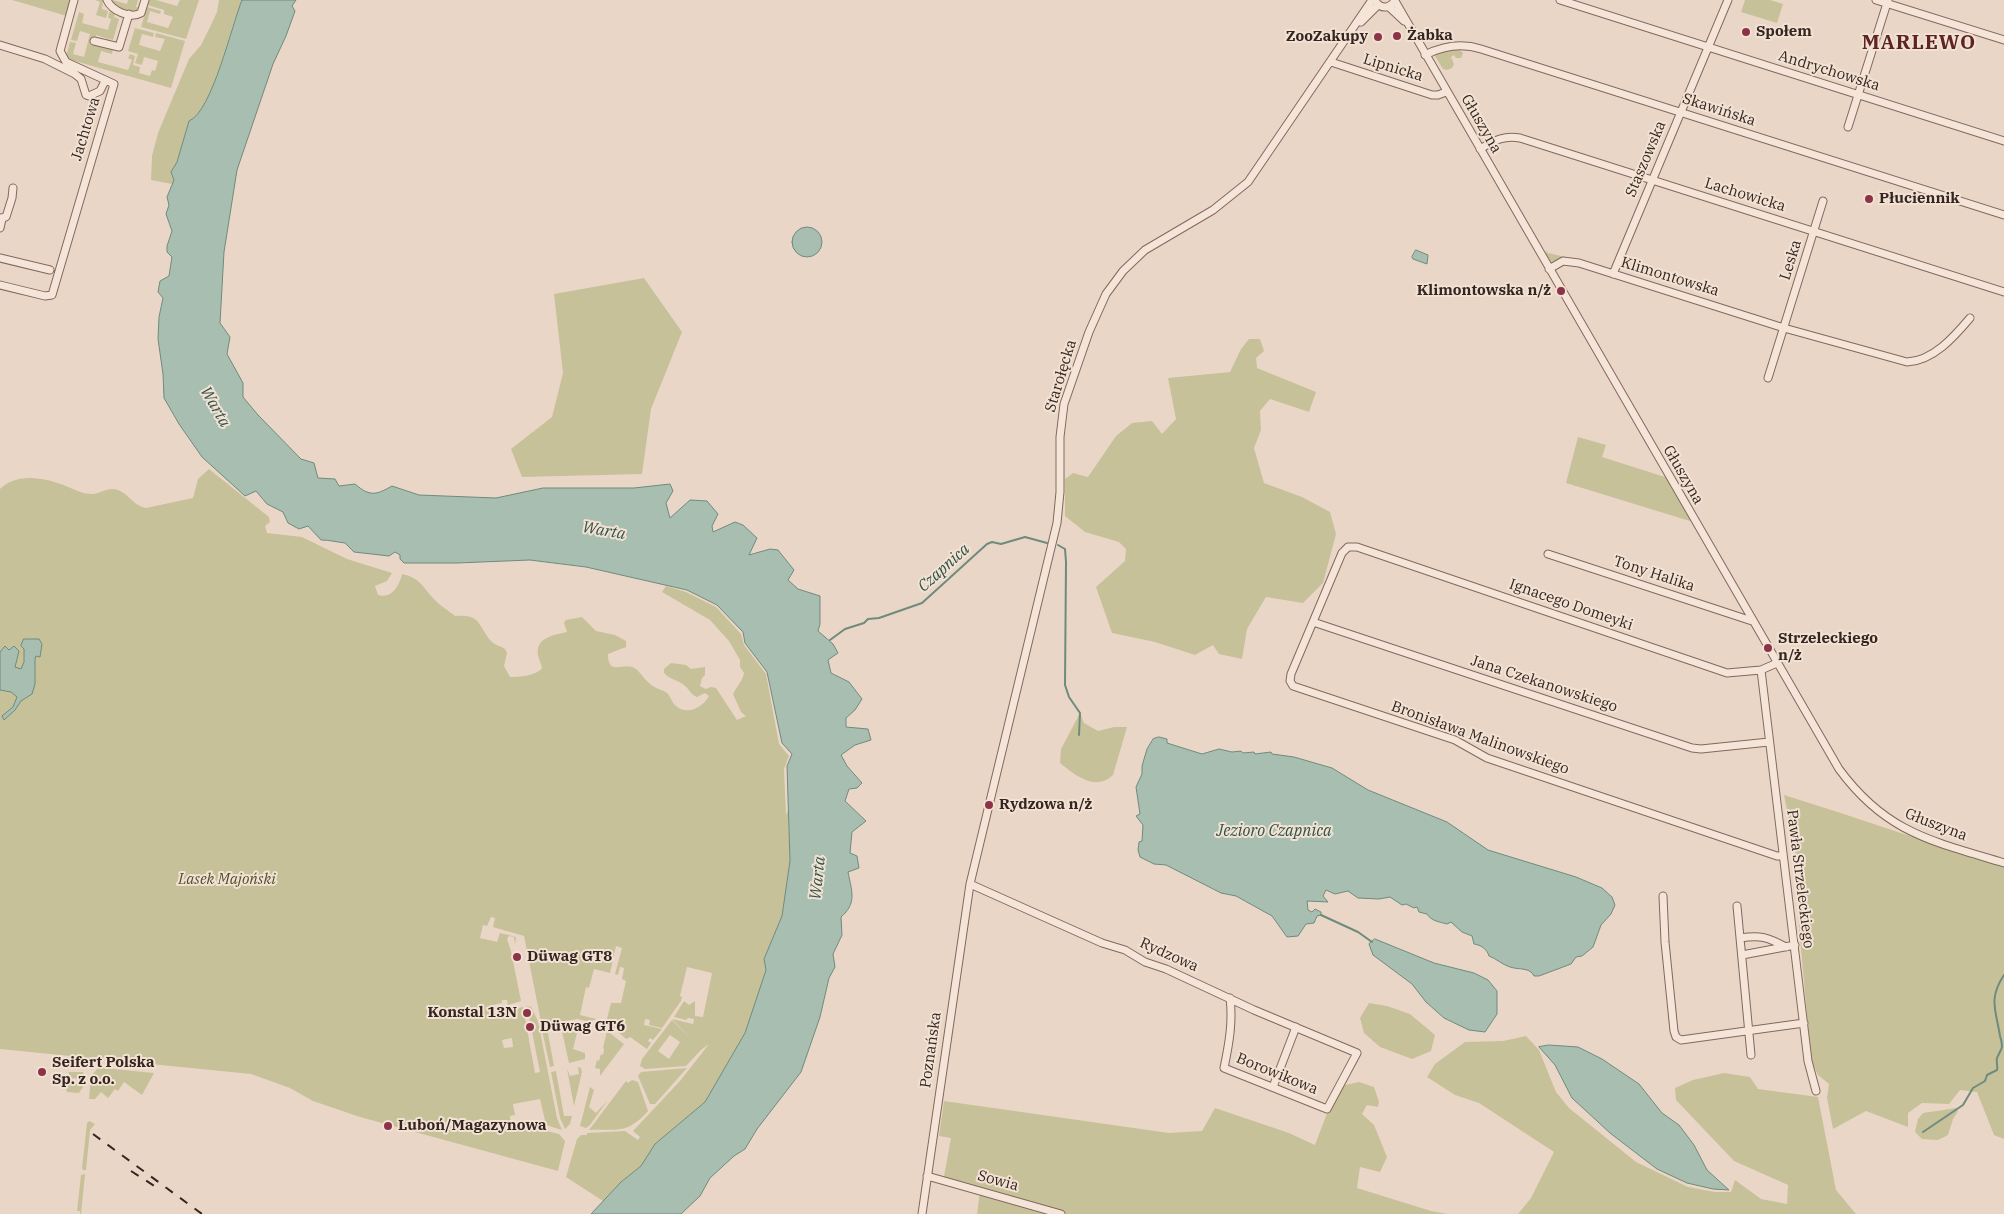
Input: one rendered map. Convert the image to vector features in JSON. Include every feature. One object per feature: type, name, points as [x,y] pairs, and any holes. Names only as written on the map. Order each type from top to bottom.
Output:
[{"type":"street","name":"Jachtowa","points":[[0,285],[45,296],[50,296],[53,292],[114,84],[68,63],[61,54],[60,51],[74,0]]},
{"type":"street","points":[[106,0],[112,9],[129,14],[139,14],[146,0]]},
{"type":"street","name":"Andrychowska","points":[[1560,0],[2004,141]]},
{"type":"street","name":"Staszowska","points":[[1612,274],[1728,0]]},
{"type":"street","points":[[1876,0],[1888,2],[2004,40]]},
{"type":"street","points":[[1375,2],[1383,8],[1393,3]]},
{"type":"street","name":"Starołęcka","points":[[970,887],[1057,523],[1060,492],[1060,437],[1064,404],[1098,309],[1120,274],[1138,255],[1156,242],[1213,210],[1248,182],[1330,62],[1375,2]]},
{"type":"street","points":[[1848,127],[1888,2]]},
{"type":"street","name":"Głuszyna","points":[[1393,3],[1408,25],[1838,769],[1852,787],[1874,809],[1895,824],[1921,837],[2004,863]]},
{"type":"street","points":[[94,41],[119,46],[129,14]]},
{"type":"street","points":[[0,46],[45,59],[75,74],[81,79],[86,95],[89,96],[100,91],[105,81]]},
{"type":"street","name":"Skawińska","points":[[1425,55],[1435,50],[1452,46],[1474,47],[2004,215]]},
{"type":"street","name":"Lipnicka","points":[[1330,62],[1432,94],[1438,95],[1446,92]]},
{"type":"street","name":"Lachowicka","points":[[1480,149],[1499,138],[1510,136],[2004,292]]},
{"type":"street","points":[[0,228],[1,218],[6,217],[10,207],[13,188]]},
{"type":"street","name":"Leska","points":[[1784,328],[1823,201]]},
{"type":"street","points":[[0,258],[50,270]]},
{"type":"street","name":"Klimontowska","points":[[1549,270],[1558,263],[1568,261],[1901,362],[1921,360],[1957,334],[1970,318]]},
{"type":"street","points":[[1768,378],[1784,328]]},
{"type":"street","name":"Bronisława Malinowskiego","points":[[1357,547],[1348,548],[1342,553],[1291,674],[1290,681],[1293,686],[1456,740],[1486,758],[1777,856],[1783,856]]},
{"type":"street","name":"Ignacego Domeyki","points":[[1357,547],[1727,674],[1761,670],[1777,663]]},
{"type":"street","name":"Tony Halika","points":[[1548,554],[1752,621]]},
{"type":"street","name":"Jana Czekanowskiego","points":[[1313,622],[1692,748],[1701,750],[1769,742]]},
{"type":"street","name":"Pawła Strzeleckiego","points":[[1761,670],[1808,1061],[1816,1090]]},
{"type":"street","name":"Rydzowa","points":[[970,887],[1093,940],[1125,950],[1145,962],[1166,969],[1230,998],[1295,1031],[1357,1053],[1352,1061]]},
{"type":"street","name":"Poznańska","points":[[922,1214],[970,887]]},
{"type":"street","points":[[1664,896],[1666,949],[1676,1037],[1681,1040],[1804,1023]]},
{"type":"street","points":[[1737,906],[1752,1055]]},
{"type":"street","points":[[1740,938],[1768,937],[1786,947]]},
{"type":"street","points":[[1742,956],[1795,945]]},
{"type":"street","name":"Borowikowa","points":[[1230,998],[1230,1035],[1224,1068],[1327,1109],[1352,1061]]},
{"type":"street","points":[[1273,1087],[1295,1031]]},
{"type":"street","name":"Sowia","points":[[927,1176],[1061,1214]]},
{"type":"green space","points":[[12,0],[71,0],[67,16]]},
{"type":"green space","points":[[95,0],[103,0],[102,9],[108,11],[106,18],[96,15],[100,2]]},
{"type":"green space","points":[[113,0],[127,4],[128,0],[138,0],[136,7],[141,8],[135,13],[112,5]]},
{"type":"green space","points":[[149,0],[177,6],[180,0],[199,0],[186,39],[141,27],[147,7],[161,11],[160,14],[150,11],[147,22],[168,28],[173,17],[164,14],[164,10],[147,5]]},
{"type":"green space","points":[[219,0],[242,0],[213,85],[197,114],[189,121],[177,162],[171,172],[174,180],[172,184],[151,180],[152,156],[158,133],[189,59],[201,45],[217,12]]},
{"type":"green space","points":[[1745,0],[1770,0],[1783,4],[1777,23],[1741,12]]},
{"type":"green space","points":[[79,12],[84,14],[82,23],[108,30],[111,19],[108,18],[109,12],[115,13],[114,17],[119,19],[113,40],[109,39],[108,43],[108,39],[96,35],[93,43],[113,49],[112,54],[101,51],[98,62],[128,70],[132,60],[128,58],[130,54],[135,56],[133,65],[140,67],[139,73],[150,76],[152,70],[155,71],[158,61],[144,57],[142,65],[135,63],[138,54],[128,51],[135,28],[154,33],[153,37],[142,34],[139,45],[160,51],[165,39],[155,37],[156,33],[185,41],[171,88],[71,60],[63,54],[67,53],[70,42],[76,43],[73,54],[84,57],[90,34],[80,31],[77,41],[71,40]]},
{"type":"green space","points":[[1458,48],[1463,53],[1461,58],[1456,58],[1454,55],[1451,57],[1454,64],[1452,68],[1443,69],[1435,56],[1436,52]]},
{"type":"green space","points":[[1546,250],[1548,253],[1570,258],[1549,262]]},
{"type":"green space","points":[[644,278],[682,332],[651,409],[642,474],[522,477],[511,449],[552,417],[563,373],[554,294]]},
{"type":"green space","points":[[1249,339],[1260,339],[1264,351],[1256,358],[1257,368],[1316,392],[1309,412],[1270,399],[1260,411],[1261,430],[1254,448],[1264,483],[1302,497],[1330,512],[1336,534],[1323,583],[1303,603],[1266,597],[1247,629],[1242,659],[1219,654],[1213,645],[1195,655],[1155,642],[1112,633],[1096,587],[1125,561],[1126,549],[1119,542],[1085,532],[1065,516],[1065,479],[1073,473],[1088,477],[1116,436],[1132,423],[1152,421],[1162,434],[1176,419],[1168,378],[1230,372],[1241,349]]},
{"type":"green space","points":[[1578,437],[1606,445],[1602,457],[1665,477],[1693,522],[1566,483]]},
{"type":"green space","name":"Lasek Majoński","points":[[209,469],[269,517],[270,522],[265,526],[267,533],[302,537],[347,559],[392,573],[387,581],[375,586],[378,595],[383,596],[391,593],[397,587],[402,574],[413,577],[435,601],[455,616],[470,617],[478,621],[492,642],[505,649],[507,653],[504,666],[510,677],[528,676],[539,671],[542,668],[538,655],[540,644],[547,638],[567,632],[564,623],[566,620],[582,617],[596,631],[615,635],[626,641],[626,647],[608,654],[611,665],[614,667],[627,666],[636,669],[651,684],[667,693],[680,709],[690,710],[699,707],[709,696],[705,693],[697,697],[683,684],[666,675],[664,669],[671,663],[686,665],[691,669],[705,667],[705,675],[700,686],[706,689],[716,688],[737,720],[746,716],[741,712],[733,694],[744,673],[740,667],[740,660],[729,641],[710,620],[662,592],[666,586],[686,592],[716,607],[741,634],[744,645],[766,674],[779,744],[789,756],[784,769],[790,861],[782,916],[764,959],[766,970],[745,1033],[705,1102],[655,1144],[641,1166],[621,1182],[603,1201],[566,1177],[577,1139],[581,1135],[587,1135],[587,1133],[625,1131],[638,1140],[640,1137],[633,1131],[680,1081],[709,1044],[686,1066],[645,1069],[640,1066],[642,1059],[672,1020],[692,1040],[672,1019],[693,1024],[694,1019],[688,1018],[686,1020],[674,1017],[684,1001],[689,1005],[695,1001],[695,1016],[703,1017],[712,973],[687,967],[680,996],[682,997],[681,1001],[662,1028],[649,1025],[650,1020],[645,1019],[644,1025],[662,1029],[653,1040],[650,1038],[648,1041],[651,1043],[647,1049],[630,1037],[625,1038],[609,1024],[607,1019],[611,1003],[621,1003],[626,981],[622,979],[624,968],[620,967],[618,975],[615,974],[622,948],[616,946],[610,973],[594,969],[589,988],[586,987],[580,1015],[595,1020],[591,1022],[577,1019],[546,1024],[541,1022],[524,936],[493,927],[495,918],[491,917],[487,926],[483,925],[480,938],[497,942],[500,933],[516,937],[515,945],[514,937],[509,936],[507,939],[521,1001],[508,1005],[507,1000],[502,1000],[502,1003],[493,1005],[495,1014],[523,1007],[535,1073],[540,1072],[527,1006],[531,1007],[538,1021],[557,1118],[562,1130],[546,1125],[540,1099],[513,1104],[515,1115],[510,1116],[511,1124],[516,1124],[517,1131],[532,1128],[559,1134],[565,1141],[558,1171],[360,1117],[313,1101],[290,1088],[251,1074],[0,1049],[0,489],[15,480],[23,478],[41,479],[88,494],[111,489],[118,490],[146,508],[193,498],[198,479]],"holes":[[[670,1035],[680,1042],[669,1059],[658,1051]],[[512,1038],[513,1047],[504,1048],[502,1040]]]},
{"type":"green space","points":[[1080,713],[1084,723],[1098,731],[1114,727],[1127,727],[1113,775],[1106,780],[1092,782],[1085,780],[1060,763],[1061,749]]},
{"type":"green space","points":[[1784,795],[2004,867],[2004,1139],[1994,1135],[1977,1092],[1960,1090],[1949,1104],[1922,1103],[1908,1113],[1908,1127],[1866,1111],[1833,1129],[1827,1098],[1829,1084],[1818,1075],[1811,1060],[1798,915],[1805,900]]},
{"type":"green space","points":[[1369,1003],[1387,1006],[1410,1014],[1435,1035],[1431,1051],[1412,1059],[1380,1047],[1364,1033],[1360,1018]]},
{"type":"green space","points":[[570,1022],[583,1024],[582,1030],[578,1029],[573,1049],[585,1053],[585,1059],[569,1063],[561,1027],[547,1028],[554,1066],[550,1067],[542,1030],[545,1027]]},
{"type":"green space","points":[[607,1031],[624,1044],[600,1076],[600,1069],[595,1068],[597,1060],[599,1061],[601,1054],[603,1055]]},
{"type":"green space","points":[[1526,1036],[1539,1050],[1556,1092],[1569,1108],[1636,1162],[1688,1187],[1715,1192],[1731,1192],[1735,1180],[1761,1199],[1787,1204],[1788,1185],[1734,1161],[1676,1100],[1675,1088],[1693,1080],[1724,1073],[1750,1077],[1758,1089],[1818,1097],[1836,1190],[1856,1214],[1518,1214],[1531,1198],[1554,1152],[1479,1103],[1455,1095],[1427,1077],[1435,1064],[1465,1042],[1503,1041]]},
{"type":"green space","points":[[578,1067],[581,1068],[582,1072],[574,1106],[567,1069],[570,1076],[579,1074]]},
{"type":"green space","points":[[98,1068],[154,1073],[142,1095],[124,1082],[118,1091],[115,1089],[108,1098],[101,1092],[95,1099],[89,1099],[91,1076]]},
{"type":"green space","points":[[687,1068],[655,1104],[650,1104],[638,1076],[641,1072]]},
{"type":"green space","points":[[556,1071],[564,1116],[572,1116],[570,1124],[565,1129],[560,1118],[551,1072]]},
{"type":"green space","points":[[69,1072],[83,1072],[84,1077],[82,1079],[68,1078]]},
{"type":"green space","points":[[67,1080],[72,1080],[72,1084],[80,1084],[83,1087],[79,1093],[67,1092],[65,1086]]},
{"type":"green space","points":[[632,1080],[638,1082],[648,1111],[634,1124],[622,1129],[589,1130],[626,1081],[628,1083]]},
{"type":"green space","points":[[1359,1082],[1374,1087],[1379,1102],[1378,1107],[1367,1105],[1362,1114],[1374,1125],[1387,1157],[1380,1172],[1360,1167],[1357,1188],[1431,1211],[1448,1214],[977,1214],[980,1191],[943,1182],[951,1138],[939,1136],[944,1101],[1169,1133],[1202,1131],[1215,1108],[1289,1133],[1315,1145],[1329,1108],[1341,1086]]},
{"type":"green space","points":[[590,1087],[594,1090],[589,1107],[596,1113],[608,1100],[586,1128],[580,1126]]},
{"type":"green space","points":[[1956,1108],[1958,1111],[1953,1119],[1948,1135],[1938,1140],[1922,1139],[1915,1132],[1918,1119],[1923,1113]]},
{"type":"green space","points":[[89,1121],[95,1124],[90,1130],[86,1170],[83,1170],[87,1123]]},
{"type":"green space","points":[[85,1174],[80,1214],[80,1211],[77,1211],[81,1175]]},
{"type":"water","name":"Warta","points":[[242,0],[296,0],[292,6],[295,11],[273,64],[237,170],[224,252],[220,323],[230,337],[227,354],[243,383],[243,397],[258,415],[301,459],[314,463],[318,478],[335,479],[339,486],[355,484],[369,493],[377,493],[392,486],[419,495],[496,498],[543,488],[634,488],[670,484],[673,491],[666,503],[670,518],[690,500],[707,501],[718,514],[712,526],[713,532],[735,522],[743,525],[757,538],[749,555],[770,549],[778,550],[794,570],[788,580],[798,589],[820,596],[820,624],[818,631],[833,644],[838,653],[828,660],[831,673],[849,682],[862,699],[855,710],[846,718],[846,727],[868,729],[871,740],[855,745],[841,755],[847,766],[862,783],[857,788],[849,789],[845,801],[866,821],[852,832],[850,853],[857,856],[859,868],[848,872],[852,891],[851,902],[841,917],[842,935],[833,954],[835,967],[829,978],[820,1017],[801,1072],[757,1129],[745,1149],[734,1156],[710,1178],[700,1196],[681,1214],[591,1214],[621,1182],[641,1166],[655,1144],[705,1102],[745,1033],[766,970],[764,959],[782,916],[790,861],[787,766],[792,754],[782,743],[767,672],[745,643],[743,632],[717,605],[687,590],[586,567],[530,560],[404,563],[400,559],[400,555],[395,552],[389,556],[354,552],[345,543],[321,540],[308,526],[299,529],[288,523],[283,512],[267,504],[256,491],[245,496],[202,457],[164,398],[158,339],[159,317],[163,298],[158,292],[160,281],[169,276],[172,257],[167,252],[172,231],[166,214],[169,205],[167,197],[174,180],[171,172],[177,162],[189,121],[206,102]]},
{"type":"water","points":[[807,227],[818,231],[822,242],[818,253],[807,257],[796,253],[792,242],[796,231]]},
{"type":"water","points":[[1416,250],[1428,255],[1427,264],[1413,259],[1412,257]]},
{"type":"water","points":[[24,639],[39,639],[42,644],[40,657],[36,656],[35,659],[35,684],[32,694],[21,701],[15,710],[4,720],[2,716],[13,707],[17,697],[11,692],[0,690],[0,652],[5,646],[9,650],[14,646],[19,651],[15,667],[21,669],[24,662],[24,649],[21,646]]},
{"type":"water","name":"Jezioro Czapnica","points":[[1159,737],[1167,739],[1167,743],[1202,754],[1219,749],[1232,752],[1241,751],[1243,753],[1254,752],[1255,754],[1271,752],[1272,754],[1294,757],[1332,768],[1368,790],[1447,822],[1488,850],[1576,877],[1602,888],[1612,897],[1615,905],[1611,914],[1601,925],[1593,947],[1582,956],[1576,957],[1571,964],[1539,976],[1534,976],[1527,970],[1507,966],[1489,956],[1487,951],[1474,944],[1472,936],[1462,932],[1451,922],[1447,924],[1436,921],[1427,914],[1419,912],[1417,907],[1414,908],[1406,904],[1402,905],[1390,897],[1379,899],[1358,898],[1348,891],[1335,894],[1326,890],[1323,896],[1328,902],[1307,901],[1308,910],[1312,912],[1315,909],[1321,912],[1321,915],[1317,916],[1314,923],[1306,924],[1298,936],[1287,937],[1272,916],[1236,896],[1221,893],[1166,865],[1154,864],[1140,857],[1138,850],[1139,842],[1142,841],[1143,825],[1136,816],[1140,814],[1136,787],[1142,774],[1142,766],[1147,749],[1153,739]]},
{"type":"water","points":[[1375,939],[1434,963],[1474,973],[1488,980],[1497,991],[1497,1014],[1485,1032],[1469,1030],[1444,1018],[1426,1002],[1412,984],[1373,955],[1369,944]]},
{"type":"water","points":[[1549,1045],[1578,1047],[1602,1059],[1639,1084],[1662,1113],[1679,1125],[1694,1145],[1707,1170],[1729,1190],[1713,1189],[1687,1183],[1657,1169],[1610,1133],[1572,1098],[1555,1065],[1539,1047]]},
{"type":"waterway","name":"Czapnica","points":[[830,640],[845,629],[864,623],[868,619],[879,618],[922,603],[987,544],[992,542],[1001,544],[1025,537],[1047,543]]},
{"type":"waterway","name":"Czapnica","points":[[1058,545],[1065,549],[1066,562],[1065,685],[1069,697],[1080,713],[1079,735]]},
{"type":"waterway","points":[[1321,915],[1358,932],[1372,942]]},
{"type":"waterway","points":[[1923,1132],[1963,1105],[1973,1088],[1985,1081],[1987,1075],[1997,1070],[1997,1058],[2002,1047],[1995,1012],[1995,998],[1999,983],[2004,975]]},
{"type":"railway","points":[[93,1134],[202,1214]]},
{"type":"railway","points":[[131,1171],[156,1187]]},
{"type":"place","name":"Społem","points":[[1746,32]]},
{"type":"place","name":"Żabka","points":[[1397,36]]},
{"type":"place","name":"ZooZakupy","points":[[1378,37]]},
{"type":"place","name":"Płuciennik","points":[[1869,199]]},
{"type":"place","name":"Klimontowska n/ż","points":[[1561,291]]},
{"type":"place","name":"Strzeleckiego n/ż","points":[[1768,648]]},
{"type":"place","name":"Rydzowa n/ż","points":[[989,805]]},
{"type":"place","name":"Düwag GT8","points":[[517,957]]},
{"type":"place","name":"Konstal 13N","points":[[527,1013]]},
{"type":"place","name":"Düwag GT6","points":[[530,1027]]},
{"type":"place","name":"Seifert Polska Sp. z o.o.","points":[[42,1072]]},
{"type":"place","name":"Luboń/Magazynowa","points":[[388,1126]]},
{"type":"district","name":"MARLEWO","points":[[1919,43]]}]
